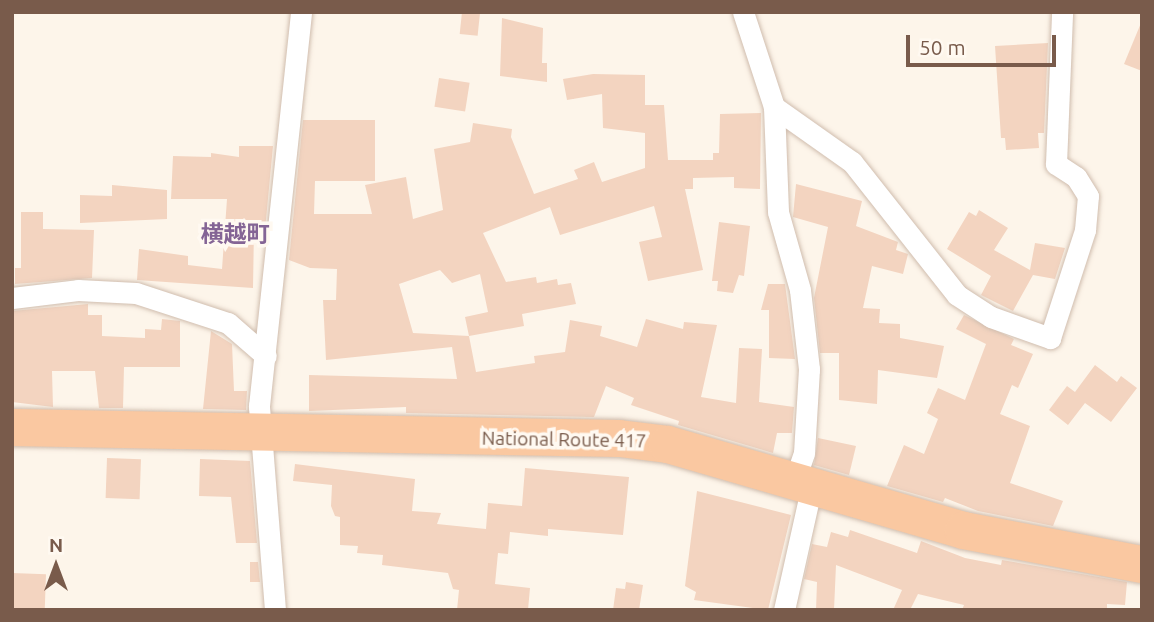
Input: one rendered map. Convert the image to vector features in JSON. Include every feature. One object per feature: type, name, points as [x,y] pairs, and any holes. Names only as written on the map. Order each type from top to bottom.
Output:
[{"type":"highway","name":"National Route 417","points":[[12,427],[619,438],[667,444],[963,530],[1142,564]]},
{"type":"street","points":[[275,610],[259,432],[301,12]]},
{"type":"street","points":[[743,12],[774,107],[778,212],[800,290],[809,369],[804,482],[784,610]]},
{"type":"street","points":[[774,107],[852,162],[957,295],[991,317],[1050,338],[1085,230],[1088,196],[1076,177],[1056,164],[1062,12]]},
{"type":"street","points":[[12,298],[78,290],[136,293],[228,323],[266,356]]},
{"type":"building","points":[[462,12],[480,14],[478,36],[460,34]]},
{"type":"building","points":[[502,18],[543,28],[542,63],[547,63],[547,82],[500,76]]},
{"type":"building","points":[[1142,23],[1142,71],[1124,64]]},
{"type":"building","points":[[1048,43],[1044,133],[1038,133],[1039,148],[1006,150],[1005,138],[1001,138],[995,46]]},
{"type":"building","points":[[593,74],[645,75],[645,105],[664,105],[668,160],[713,160],[713,153],[719,153],[720,114],[761,113],[760,189],[734,188],[734,177],[693,178],[693,189],[685,189],[703,270],[648,281],[639,242],[662,237],[654,206],[560,235],[550,207],[483,233],[506,282],[536,277],[537,283],[557,279],[558,285],[571,283],[576,304],[522,314],[524,326],[469,336],[476,372],[535,363],[534,356],[565,352],[570,320],[602,326],[600,336],[637,347],[646,319],[683,329],[684,322],[717,325],[701,397],[736,403],[739,348],[762,349],[759,402],[794,407],[792,433],[777,433],[773,453],[678,425],[679,421],[631,405],[634,398],[606,386],[594,417],[406,413],[406,407],[309,411],[309,375],[457,379],[452,347],[326,360],[323,300],[336,300],[337,269],[310,268],[289,260],[303,120],[375,120],[375,181],[315,181],[314,214],[372,214],[365,185],[406,177],[413,219],[443,210],[434,149],[470,142],[473,123],[512,129],[511,137],[534,194],[578,179],[574,170],[594,162],[602,182],[645,168],[645,133],[603,128],[602,94],[567,100],[563,79]],"holes":[[[440,270],[452,283],[480,274],[488,312],[465,317],[469,336],[413,333],[399,284]]]},
{"type":"building","points":[[439,78],[470,83],[465,111],[434,107]]},
{"type":"building","points":[[239,146],[273,146],[265,230],[254,229],[253,288],[137,280],[139,249],[188,256],[188,265],[222,269],[227,199],[171,199],[173,156],[211,157],[211,153],[239,157]]},
{"type":"building","points":[[796,184],[862,201],[856,226],[898,242],[896,250],[908,254],[903,274],[872,266],[863,308],[880,309],[879,323],[900,324],[900,338],[944,346],[937,378],[878,370],[877,404],[839,400],[839,353],[820,353],[814,298],[828,227],[793,217]]},
{"type":"building","points":[[112,185],[167,190],[167,219],[80,223],[80,195],[112,196]]},
{"type":"building","points":[[979,210],[1008,228],[994,250],[1030,270],[1035,243],[1065,248],[1055,279],[1033,275],[1013,311],[981,295],[991,276],[947,249],[969,212],[976,216]]},
{"type":"building","points":[[21,212],[43,212],[43,229],[94,230],[92,278],[15,284],[15,268],[21,268]]},
{"type":"building","points":[[719,222],[750,226],[744,276],[739,275],[733,293],[717,291],[718,281],[712,281]]},
{"type":"building","points":[[768,284],[785,284],[795,359],[769,358],[769,310],[761,310]]},
{"type":"building","points":[[88,304],[88,315],[102,315],[102,336],[145,338],[145,329],[161,330],[162,319],[180,321],[180,367],[124,367],[123,408],[99,408],[95,371],[52,371],[53,407],[12,402],[12,311]]},
{"type":"building","points":[[964,315],[1014,339],[1011,345],[1033,354],[1018,388],[1012,385],[1000,414],[1030,426],[1010,483],[1063,501],[1053,526],[978,511],[945,498],[943,502],[887,486],[904,445],[924,454],[938,419],[927,413],[938,388],[965,400],[986,344],[956,329]]},
{"type":"building","points":[[211,331],[232,344],[234,391],[247,391],[246,410],[203,409]]},
{"type":"building","points":[[1095,365],[1117,382],[1121,376],[1137,388],[1111,422],[1085,403],[1068,425],[1049,410],[1067,386],[1075,392]]},
{"type":"building","points":[[818,438],[856,446],[849,475],[814,465]]},
{"type":"building","points":[[107,458],[141,459],[140,499],[106,498]]},
{"type":"building","points":[[200,459],[250,461],[257,543],[236,543],[231,497],[199,496]]},
{"type":"building","points":[[295,464],[415,479],[412,511],[441,513],[437,524],[486,529],[488,503],[522,506],[525,468],[629,477],[623,535],[548,529],[548,536],[510,532],[508,554],[498,553],[495,584],[530,588],[528,610],[457,610],[459,590],[453,589],[448,573],[382,565],[383,555],[357,553],[358,546],[340,545],[340,517],[335,516],[331,506],[332,485],[293,481]]},
{"type":"building","points":[[697,491],[791,515],[768,610],[694,600],[696,592],[685,586]]},
{"type":"building","points":[[850,530],[917,553],[921,541],[965,558],[1001,565],[1002,560],[1127,582],[1125,605],[1107,604],[1107,610],[962,610],[964,605],[918,594],[910,610],[893,610],[902,590],[836,565],[834,610],[816,610],[817,582],[804,579],[812,544],[827,547],[831,532],[848,537]]},
{"type":"building","points":[[250,562],[258,562],[260,582],[250,582]]},
{"type":"building","points":[[12,573],[46,574],[45,610],[12,610]]},
{"type":"building","points":[[626,582],[643,585],[639,610],[613,610],[616,588],[625,589]]},
{"type":"district","name":"横越町","points":[[235,234]]}]
